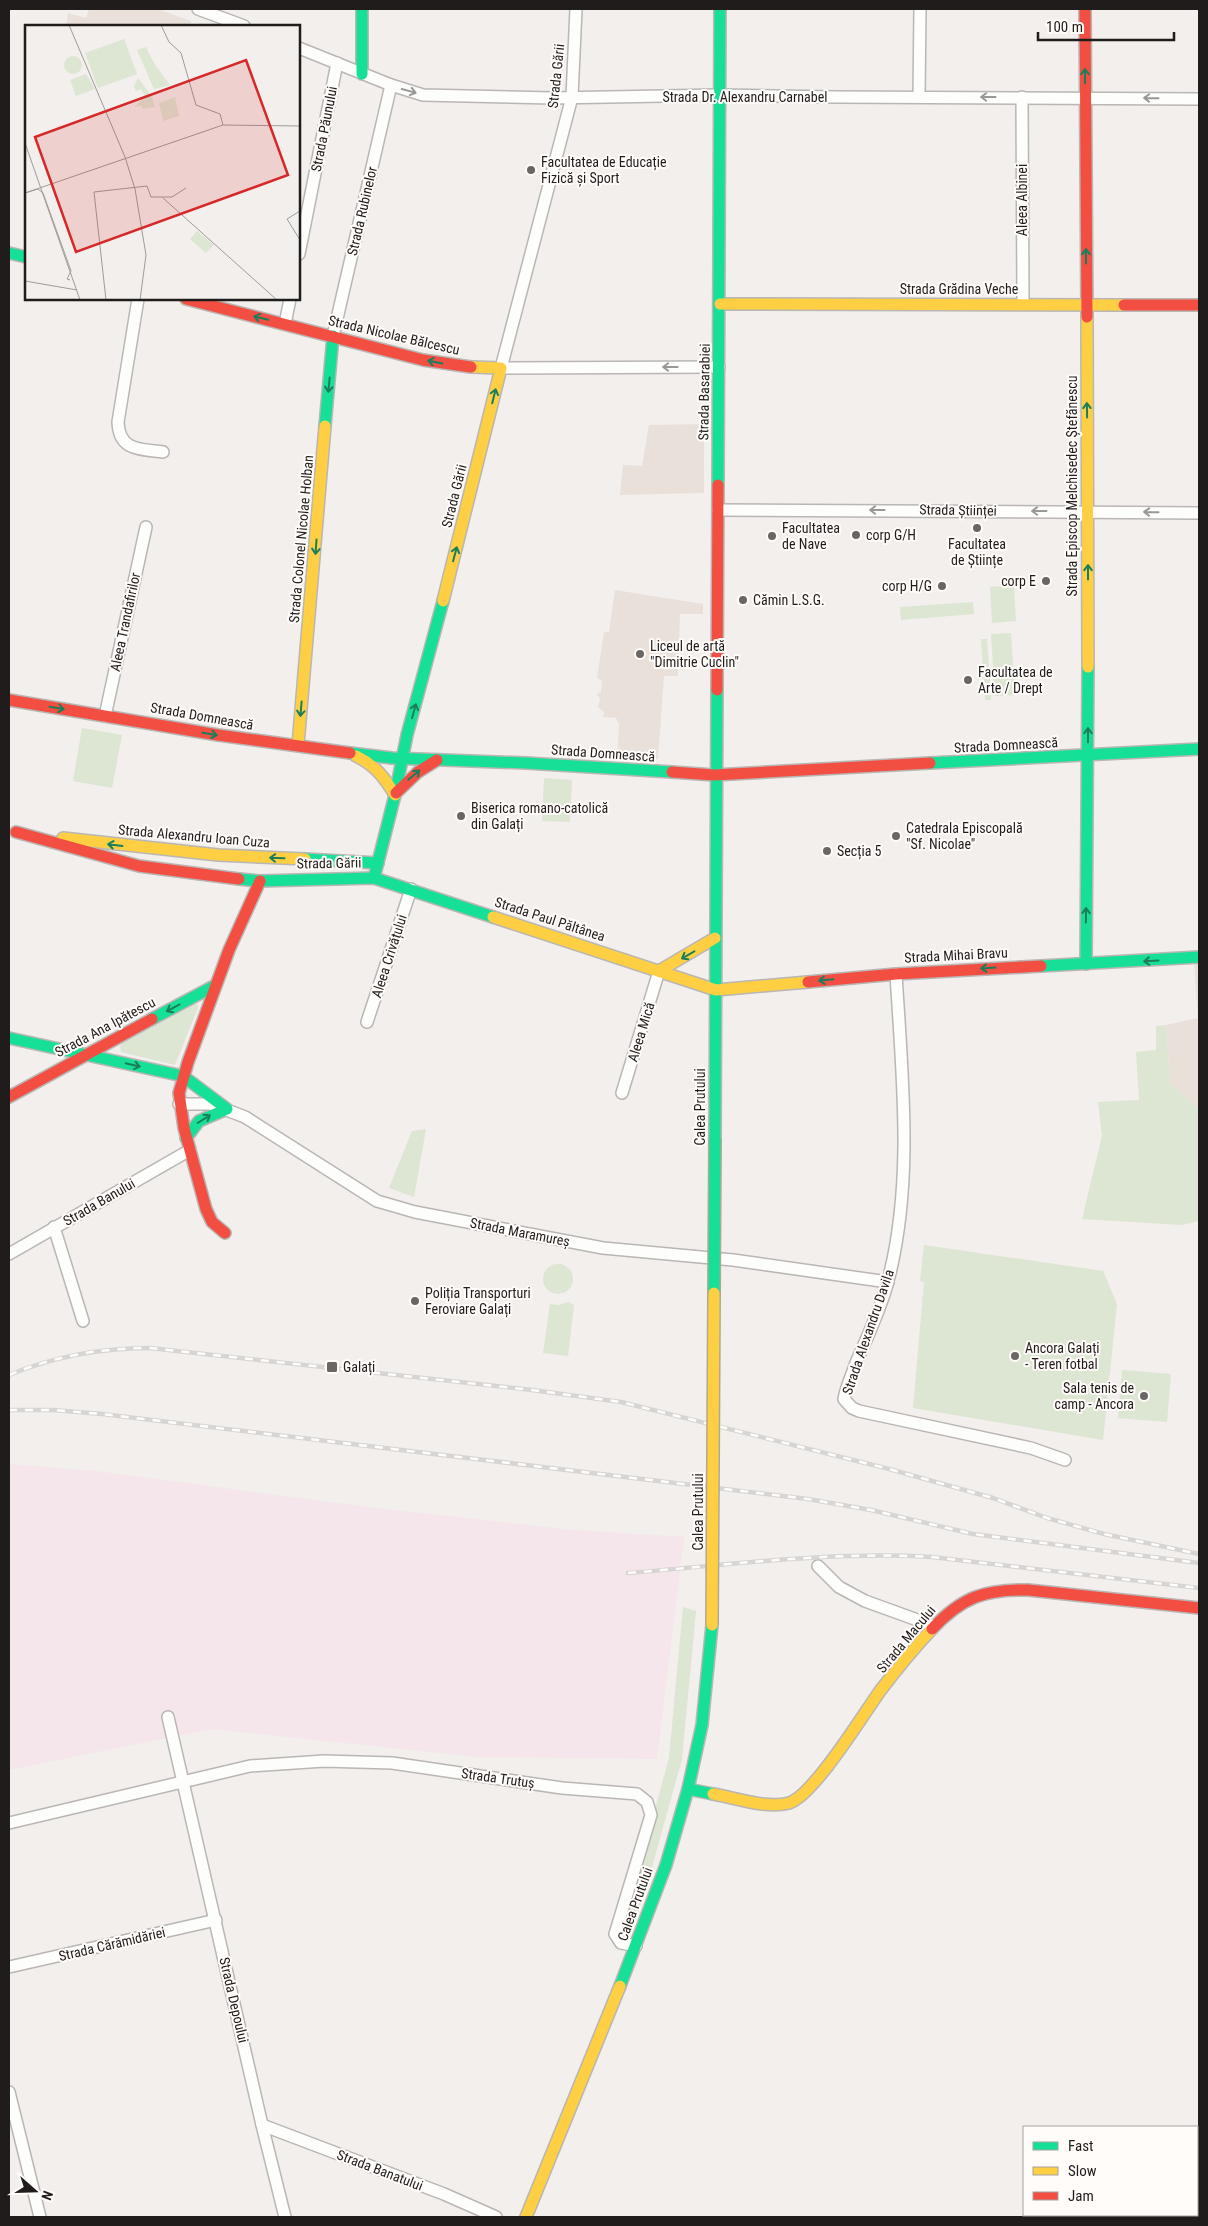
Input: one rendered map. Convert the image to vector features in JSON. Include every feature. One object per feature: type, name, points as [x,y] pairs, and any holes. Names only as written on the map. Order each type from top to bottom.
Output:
[{"type":"main road","points":[[362,9],[362,74]]},
{"type":"main road","name":"Strada Basarabiei","points":[[716,775],[720,304],[720,9]]},
{"type":"main road","name":"Strada Episcop Melchisedec Ștefănescu","points":[[1085,9],[1088,511],[1086,964]]},
{"type":"main road","points":[[9,253],[25,257]]},
{"type":"main road","name":"Strada Nicolae Bălcescu","points":[[193,300],[438,363],[501,368]]},
{"type":"main road","name":"Strada Grădina Veche","points":[[720,304],[1199,305]]},
{"type":"main road","name":"Strada Colonel Nicolae Holban","points":[[298,745],[333,336]]},
{"type":"main road","name":"Strada Gării","points":[[12,831],[139,866],[260,881],[374,878],[395,795],[402,758],[501,368]]},
{"type":"main road","name":"Strada Domnească","points":[[9,700],[208,734],[402,758],[716,775],[1199,750]]},
{"type":"main road","points":[[346,752],[367,760],[378,769],[395,795],[418,772],[437,760]]},
{"type":"main road","name":"Calea Prutului","points":[[526,2217],[636,1946],[666,1865],[688,1789],[702,1725],[712,1625],[716,775]]},
{"type":"main road","name":"Strada Alexandru Ioan Cuza","points":[[12,831],[119,846],[218,855],[378,863]]},
{"type":"main road","name":"Strada Paul Păltânea","points":[[374,878],[716,990]]},
{"type":"main road","points":[[225,1233],[212,1222],[209,1216],[186,1138],[179,1104],[179,1093],[183,1076],[216,985],[260,881]]},
{"type":"main road","points":[[659,971],[715,938]]},
{"type":"main road","name":"Strada Mihai Bravu","points":[[716,990],[896,974],[1199,957]]},
{"type":"main road","name":"Strada Ana Ipătescu","points":[[9,1097],[216,985]]},
{"type":"main road","points":[[9,1038],[183,1076],[192,1085],[217,1099],[227,1109],[199,1121],[186,1138]]},
{"type":"main road","name":"Strada Macului","points":[[688,1789],[774,1806],[786,1804],[799,1798],[813,1784],[860,1720],[934,1626],[959,1603],[972,1596],[1005,1590],[1199,1608]]},
{"type":"street","points":[[198,9],[241,25]]},
{"type":"street","name":"Strada Gării","points":[[501,368],[572,97],[576,9]]},
{"type":"street","points":[[919,97],[920,9]]},
{"type":"street","name":"Strada Dr. Alexandru Carnabel","points":[[300,48],[362,74],[424,95],[572,97],[720,95],[1199,99]]},
{"type":"street","name":"Strada Păunului","points":[[300,249],[337,64]]},
{"type":"street","name":"Strada Rubinelor","points":[[333,336],[392,85]]},
{"type":"street","name":"Aleea Albinei","points":[[1022,97],[1022,304]]},
{"type":"street","points":[[138,300],[118,422],[118,434],[122,441],[129,446],[163,452]]},
{"type":"street","points":[[285,324],[290,300]]},
{"type":"street","name":"Strada Nicolae Bălcescu","points":[[501,368],[719,367]]},
{"type":"street","name":"Strada Științei","points":[[718,510],[1199,513]]},
{"type":"street","name":"Aleea Trandafirilor","points":[[105,716],[146,527]]},
{"type":"street","name":"Aleea Crivățului","points":[[367,1022],[412,889]]},
{"type":"street","name":"Aleea Mică","points":[[622,1093],[659,971]]},
{"type":"street","name":"Strada Alexandru Davila","points":[[896,974],[903,1089],[903,1157],[899,1224],[888,1282],[844,1399],[848,1405],[859,1411],[1031,1448],[1065,1460]]},
{"type":"street","name":"Strada Maramureș","points":[[179,1104],[211,1104],[227,1109],[284,1141],[354,1188],[390,1206],[603,1248],[732,1260],[888,1282]]},
{"type":"street","name":"Strada Banului","points":[[9,1254],[190,1150]]},
{"type":"street","points":[[54,1227],[83,1321]]},
{"type":"street","points":[[818,1566],[840,1587],[864,1600],[934,1626]]},
{"type":"street","name":"Strada Depoului","points":[[168,1717],[262,2125],[286,2217]]},
{"type":"street","name":"Strada Trutuș","points":[[184,1783],[250,1766],[343,1761],[392,1763],[562,1788],[637,1794],[647,1802],[651,1815],[615,1934],[621,1943],[636,1946]]},
{"type":"street","points":[[9,1823],[184,1783]]},
{"type":"street","name":"Strada Cărămidăriei","points":[[9,1968],[216,1920]]},
{"type":"street","points":[[9,2092],[40,2217]]},
{"type":"street","name":"Strada Banatului","points":[[262,2125],[444,2194],[496,2217]]},
{"type":"shaded area","points":[[89,9],[158,9],[191,21],[190,25],[66,25],[68,13],[86,18]]},
{"type":"shaded area","points":[[704,424],[704,493],[620,495],[623,465],[642,466],[649,425]]},
{"type":"shaded area","name":"Liceul de artă \"Dimitrie Cuclin\"","points":[[615,590],[703,604],[703,614],[680,614],[678,676],[664,676],[658,759],[617,758],[619,724],[616,718],[603,717],[604,712],[598,707],[600,699],[597,694],[601,692],[602,681],[597,678],[604,632],[609,632]]},
{"type":"shaded area","points":[[1194,964],[1199,964],[1199,1109],[1170,1083],[1166,1025],[1198,1018]]},
{"type":"shaded area","points":[[9,1464],[96,1471],[368,1507],[574,1530],[684,1537],[657,1759],[477,1757],[211,1729],[9,1770]]},
{"type":"green space","points":[[1014,585],[1016,621],[992,623],[990,587]]},
{"type":"green space","points":[[973,602],[974,614],[901,620],[900,607]]},
{"type":"green space","points":[[1011,633],[1015,695],[995,696],[991,634]]},
{"type":"green space","points":[[981,639],[987,639],[991,700],[985,700]]},
{"type":"green space","points":[[82,728],[122,735],[112,788],[73,781]]},
{"type":"green space","points":[[544,778],[572,780],[570,822],[542,821]]},
{"type":"green space","points":[[196,1004],[198,1008],[175,1065],[121,1052],[120,1046],[122,1043]]},
{"type":"green space","points":[[1166,1025],[1170,1083],[1199,1109],[1199,1221],[1182,1225],[1082,1219],[1102,1136],[1098,1102],[1139,1100],[1136,1052],[1156,1050],[1156,1026]]},
{"type":"green space","points":[[426,1129],[414,1197],[389,1188],[412,1131]]},
{"type":"green space","name":"Ancora Galați - Teren fotbal","points":[[924,1245],[1103,1271],[1117,1304],[1103,1440],[913,1408],[924,1282],[920,1281]]},
{"type":"green space","points":[[558,1264],[569,1268],[573,1279],[569,1290],[558,1294],[547,1290],[543,1279],[547,1268]]},
{"type":"green space","points":[[568,1302],[574,1305],[568,1356],[543,1353],[550,1304],[559,1305]]},
{"type":"green space","name":"Sala tenis de camp - Ancora","points":[[1122,1370],[1171,1374],[1167,1422],[1118,1418]]},
{"type":"green space","points":[[683,1607],[696,1611],[682,1759],[649,1878],[627,1939],[621,1933],[669,1758]]},
{"type":"railway","points":[[9,1375],[26,1368],[78,1354],[131,1348],[150,1348],[532,1390],[621,1402],[889,1469],[993,1498],[1047,1518],[1104,1534],[1199,1554]]},
{"type":"railway","points":[[9,1410],[53,1410],[102,1414],[808,1499],[871,1510],[973,1534],[1199,1563]]},
{"type":"railway","points":[[628,1573],[818,1557],[894,1556],[932,1557],[1199,1588]]},
{"type":"traffic: fast","points":[[362,9],[362,74]]},
{"type":"traffic: fast","points":[[718,485],[720,9]]},
{"type":"traffic: fast","points":[[9,253],[25,257]]},
{"type":"traffic: fast","points":[[325,426],[333,336]]},
{"type":"traffic: fast","points":[[374,878],[395,795],[407,735],[443,601]]},
{"type":"traffic: fast","points":[[1086,964],[1088,667]]},
{"type":"traffic: fast","points":[[715,1139],[717,690]]},
{"type":"traffic: fast","points":[[930,763],[1199,749]]},
{"type":"traffic: fast","points":[[350,753],[392,758],[526,763],[672,772]]},
{"type":"traffic: fast","points":[[305,859],[378,863]]},
{"type":"traffic: fast","points":[[239,879],[260,881],[374,878],[493,917]]},
{"type":"traffic: fast","points":[[1041,966],[1199,957]]},
{"type":"traffic: fast","points":[[152,1019],[216,985]]},
{"type":"traffic: fast","points":[[9,1038],[183,1076]]},
{"type":"traffic: fast","points":[[183,1076],[227,1109],[199,1121],[186,1138]]},
{"type":"traffic: fast","points":[[714,1293],[715,1139]]},
{"type":"traffic: fast","points":[[688,1789],[702,1725],[712,1625]]},
{"type":"traffic: fast","points":[[620,1986],[666,1865],[688,1789],[713,1794]]},
{"type":"traffic: slow","points":[[720,304],[1124,305]]},
{"type":"traffic: slow","points":[[1087,317],[1088,667]]},
{"type":"traffic: slow","points":[[443,601],[501,368],[471,367]]},
{"type":"traffic: slow","points":[[298,745],[325,426]]},
{"type":"traffic: slow","points":[[356,756],[379,772],[395,795]]},
{"type":"traffic: slow","points":[[63,838],[218,855],[305,859]]},
{"type":"traffic: slow","points":[[493,917],[716,990],[808,982]]},
{"type":"traffic: slow","points":[[659,971],[715,938]]},
{"type":"traffic: slow","points":[[712,1625],[714,1293]]},
{"type":"traffic: slow","points":[[713,1794],[771,1805],[789,1803],[799,1797],[824,1771],[880,1691],[932,1629]]},
{"type":"traffic: slow","points":[[526,2217],[620,1986]]},
{"type":"traffic: jam","points":[[1085,9],[1087,317]]},
{"type":"traffic: jam","points":[[190,300],[423,360],[471,367]]},
{"type":"traffic: jam","points":[[1124,305],[1199,305]]},
{"type":"traffic: jam","points":[[717,690],[718,485]]},
{"type":"traffic: jam","points":[[9,700],[218,735],[350,753]]},
{"type":"traffic: jam","points":[[396,793],[418,772],[437,760]]},
{"type":"traffic: jam","points":[[672,772],[714,775],[930,763]]},
{"type":"traffic: jam","points":[[16,832],[139,866],[239,879]]},
{"type":"traffic: jam","points":[[225,1233],[212,1222],[206,1209],[184,1128],[179,1093],[188,1062],[229,950],[260,881]]},
{"type":"traffic: jam","points":[[808,982],[896,974],[1041,966]]},
{"type":"traffic: jam","points":[[9,1097],[152,1019]]},
{"type":"traffic: jam","points":[[932,1629],[964,1602],[987,1593],[999,1591],[1028,1590],[1199,1608]]},
{"type":"place","name":"Facultatea de Educație Fizică și Sport","points":[[531,170]]},
{"type":"place","name":"Facultatea de Științe","points":[[977,528]]},
{"type":"place","name":"corp G/H","points":[[856,535]]},
{"type":"place","name":"Facultatea de Nave","points":[[772,536]]},
{"type":"place","name":"corp E","points":[[1046,581]]},
{"type":"place","name":"corp H/G","points":[[942,586]]},
{"type":"place","name":"Cămin L.S.G.","points":[[743,600]]},
{"type":"place","name":"Liceul de artă \"Dimitrie Cuclin\"","points":[[640,654]]},
{"type":"place","name":"Facultatea de Arte / Drept","points":[[968,680]]},
{"type":"place","name":"Biserica romano-catolică din Galați","points":[[461,816]]},
{"type":"place","name":"Catedrala Episcopală \"Sf. Nicolae\"","points":[[896,836]]},
{"type":"place","name":"Secția 5","points":[[827,851]]},
{"type":"place","name":"Poliția Transporturi Feroviare Galați","points":[[415,1301]]},
{"type":"place","name":"Ancora Galați - Teren fotbal","points":[[1015,1356]]},
{"type":"place","name":"Galați","points":[[332,1367]]},
{"type":"place","name":"Sala tenis de camp - Ancora","points":[[1144,1396]]}]
